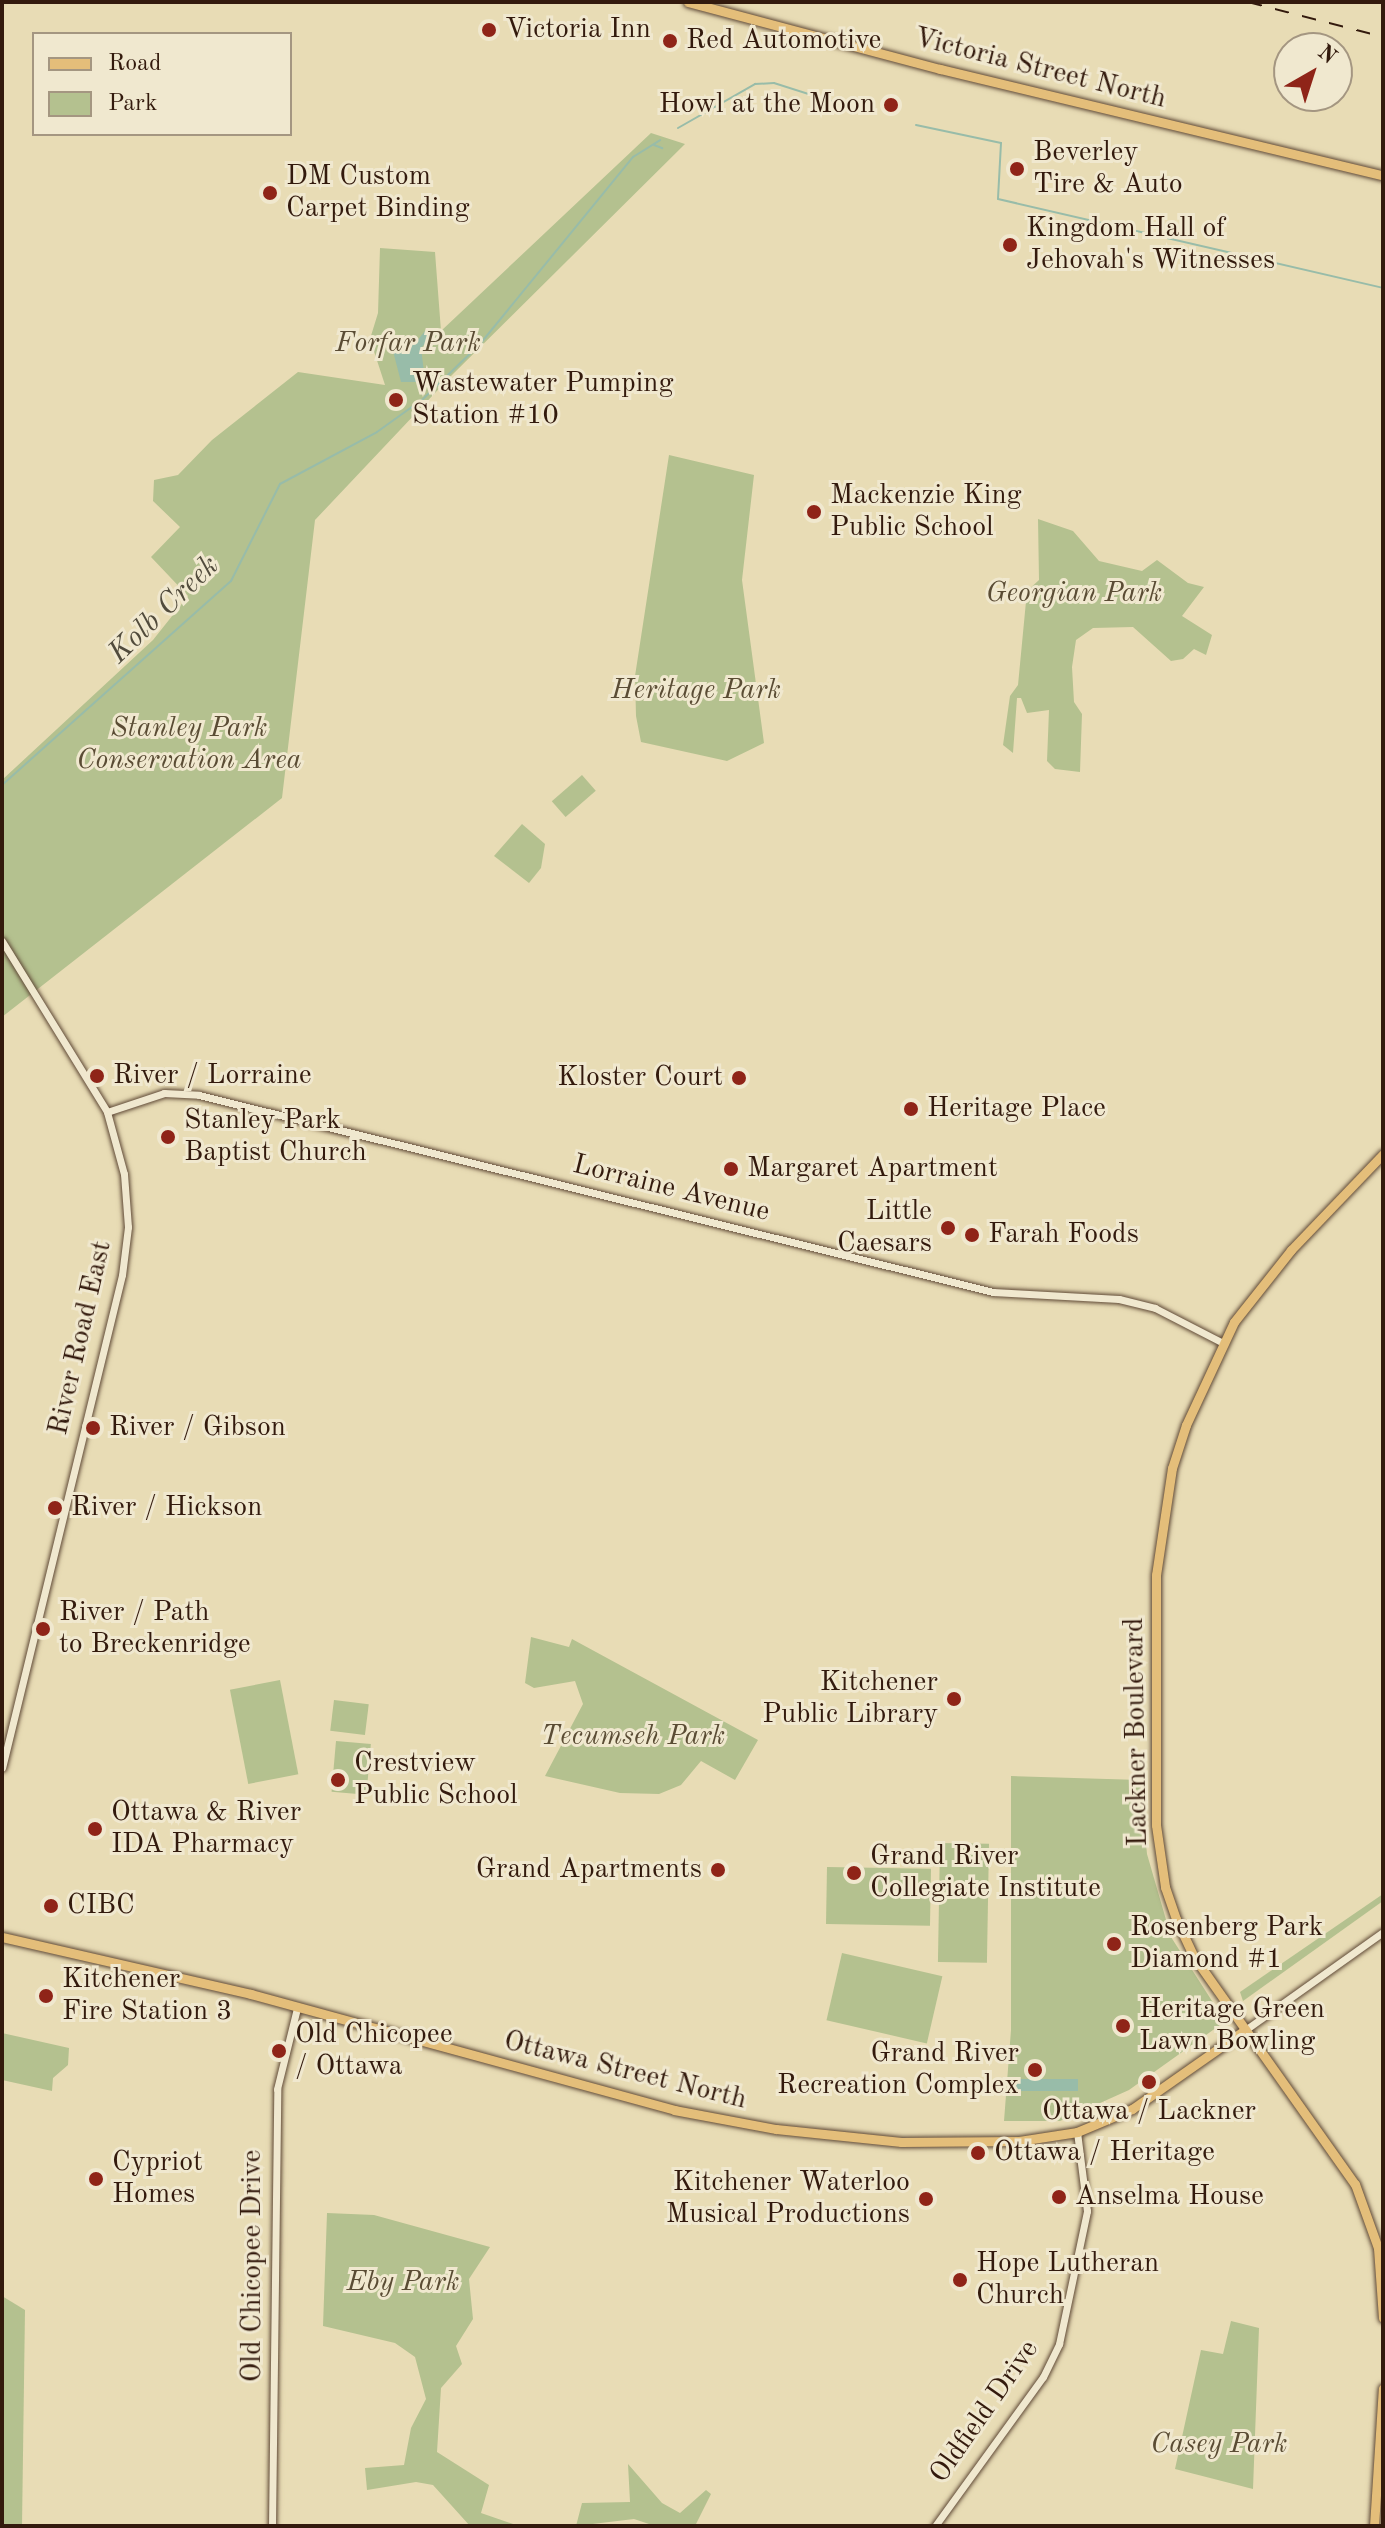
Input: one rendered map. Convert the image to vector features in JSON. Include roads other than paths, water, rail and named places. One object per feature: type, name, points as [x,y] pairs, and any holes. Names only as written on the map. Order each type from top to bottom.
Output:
[{"type":"main road","name":"Victoria Street North","points":[[688,2],[951,72],[1383,175]]},
{"type":"main road","name":"Lackner Boulevard","points":[[1383,1154],[1291,1250],[1223,1343],[1186,1425],[1162,1525],[1156,1575],[1156,1825],[1165,1887],[1194,1957],[1359,2193],[1378,2248],[1383,2318]]},
{"type":"main road","name":"Ottawa Street North","points":[[2,1937],[297,2008],[674,2110],[749,2125],[901,2142],[1019,2141],[1077,2132],[1132,2109],[1245,2030]]},
{"type":"main road","points":[[1374,2526],[1383,2388]]},
{"type":"street","name":"River Road East","points":[[2,941],[107,1112],[127,1199],[122,1275],[2,1768]]},
{"type":"street","name":"Lorraine Avenue","points":[[107,1112],[164,1093],[199,1095],[993,1292],[1119,1299],[1155,1308],[1223,1343]]},
{"type":"street","name":"Ottawa Street North","points":[[1245,2030],[1383,1932]]},
{"type":"street","name":"Old Chicopee Drive","points":[[272,2526],[277,2089],[297,2008]]},
{"type":"street","name":"Oldfield Drive","points":[[935,2526],[1054,2360],[1087,2211],[1077,2132]]},
{"type":"waterway","name":"Kolb Creek","points":[[678,128],[755,84],[774,83],[868,113]]},
{"type":"waterway","name":"Kolb Creek","points":[[916,125],[1001,143],[998,199],[1383,288]]},
{"type":"waterway","name":"Kolb Creek","points":[[422,400],[480,344],[633,157],[660,140]]},
{"type":"waterway","points":[[654,145],[662,148]]},
{"type":"waterway","name":"Kolb Creek","points":[[2,785],[231,581],[280,484],[377,432],[416,404]]},
{"type":"railway","points":[[1248,2],[1383,37]]},
{"type":"place","name":"Victoria Inn","points":[[489,30]]},
{"type":"place","name":"Red Automotive","points":[[670,41]]},
{"type":"place","name":"Howl at the Moon","points":[[891,105]]},
{"type":"place","name":"Beverley Tire & Auto","points":[[1017,169]]},
{"type":"place","name":"DM Custom Carpet Binding","points":[[270,193]]},
{"type":"place","name":"Kingdom Hall of Jehovah's Witnesses","points":[[1010,245]]},
{"type":"place","name":"Wastewater Pumping Station #10","points":[[396,400]]},
{"type":"place","name":"Mackenzie King Public School","points":[[814,512]]},
{"type":"place","name":"River / Lorraine","points":[[97,1076]]},
{"type":"place","name":"Kloster Court","points":[[739,1078]]},
{"type":"place","name":"Heritage Place","points":[[911,1109]]},
{"type":"place","name":"Stanley Park Baptist Church","points":[[168,1137]]},
{"type":"place","name":"Margaret Apartment","points":[[731,1169]]},
{"type":"place","name":"Little Caesars","points":[[948,1228]]},
{"type":"place","name":"Farah Foods","points":[[972,1235]]},
{"type":"place","name":"River / Gibson","points":[[93,1428]]},
{"type":"place","name":"River / Hickson","points":[[55,1508]]},
{"type":"place","name":"River / Path to Breckenridge","points":[[43,1629]]},
{"type":"place","name":"Kitchener Public Library","points":[[954,1699]]},
{"type":"place","name":"Crestview Public School","points":[[338,1780]]},
{"type":"place","name":"Ottawa & River IDA Pharmacy","points":[[95,1829]]},
{"type":"place","name":"Grand Apartments","points":[[718,1870]]},
{"type":"place","name":"Grand River Collegiate Institute","points":[[854,1873]]},
{"type":"place","name":"CIBC","points":[[51,1906]]},
{"type":"place","name":"Rosenberg Park Diamond #1","points":[[1114,1944]]},
{"type":"place","name":"Kitchener Fire Station 3","points":[[46,1996]]},
{"type":"place","name":"Heritage Green Lawn Bowling","points":[[1123,2026]]},
{"type":"place","name":"Old Chicopee / Ottawa","points":[[279,2051]]},
{"type":"place","name":"Grand River Recreation Complex","points":[[1035,2070]]},
{"type":"place","name":"Ottawa / Lackner","points":[[1149,2082]]},
{"type":"place","name":"Ottawa / Heritage","points":[[978,2153]]},
{"type":"place","name":"Cypriot Homes","points":[[96,2179]]},
{"type":"place","name":"Anselma House","points":[[1059,2197]]},
{"type":"place","name":"Kitchener Waterloo Musical Productions","points":[[926,2199]]},
{"type":"place","name":"Hope Lutheran Church","points":[[960,2280]]},
{"type":"park label","name":"Forfar Park","points":[[408,344]]},
{"type":"park label","name":"Georgian Park","points":[[1074,594]]},
{"type":"park label","name":"Heritage Park","points":[[696,691]]},
{"type":"park label","name":"Stanley Park Conservation Area","points":[[189,745]]},
{"type":"park label","name":"Tecumseh Park","points":[[633,1737]]},
{"type":"park label","name":"Eby Park","points":[[403,2283]]},
{"type":"park label","name":"Casey Park","points":[[1219,2445]]}]
